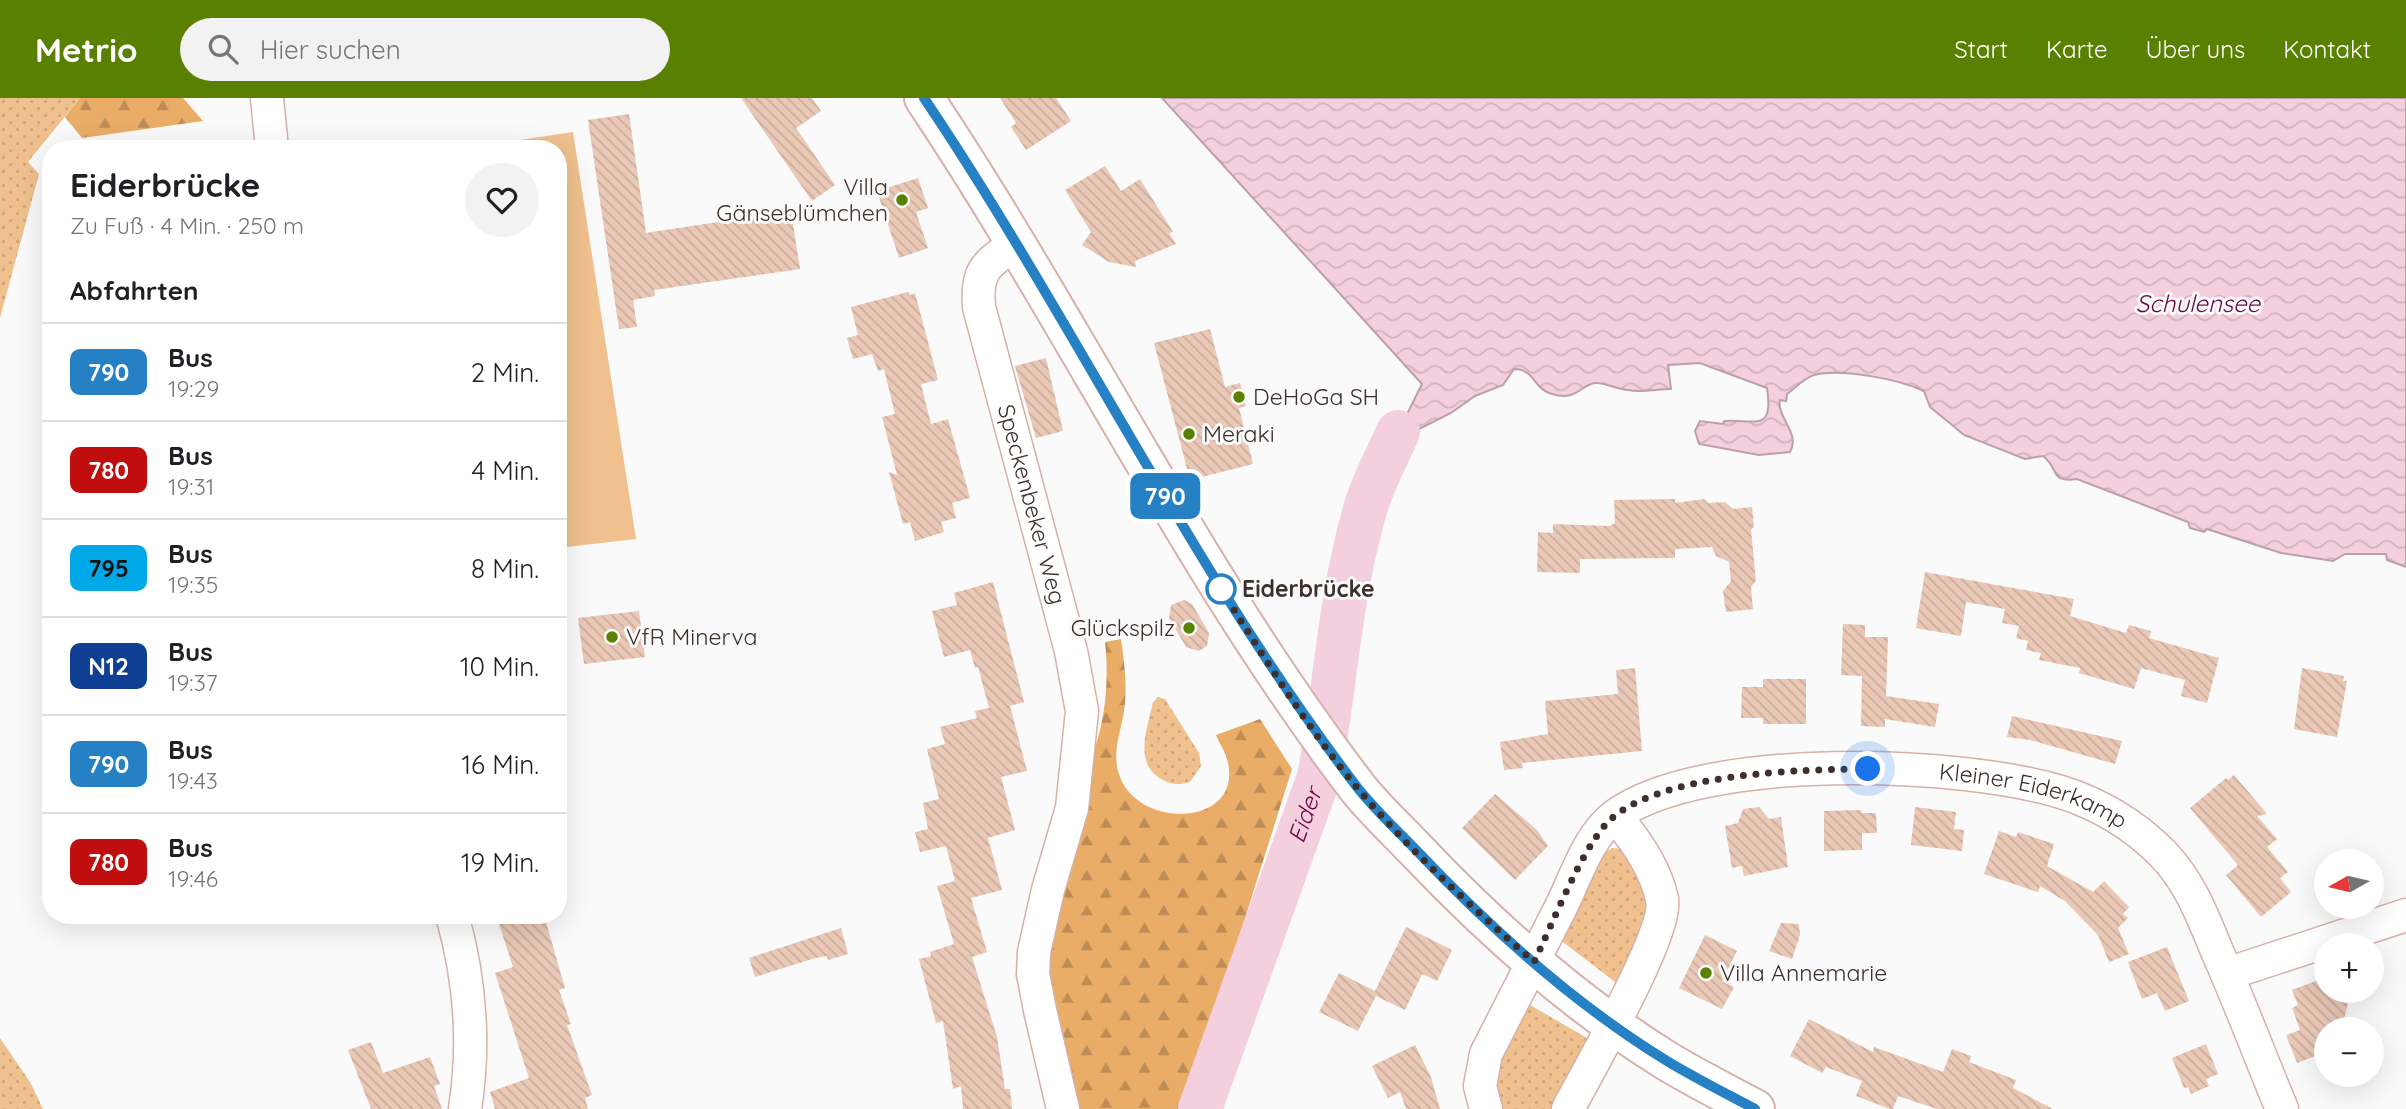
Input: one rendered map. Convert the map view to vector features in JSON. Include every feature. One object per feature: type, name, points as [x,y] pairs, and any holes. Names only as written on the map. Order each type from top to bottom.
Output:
[{"type":"main road","points":[[924,98],[1064,320],[1183,529],[1279,681],[1359,790],[1452,888],[1534,962],[1614,1024],[1667,1060],[1755,1109]]},
{"type":"street","points":[[267,98],[271,140]]},
{"type":"street","name":"Speckenbeker Weg","points":[[1016,243],[988,264],[977,284],[979,307],[1071,651],[1082,711],[1072,808],[1044,902],[1034,952],[1033,974],[1063,1109]]},
{"type":"street","name":"Kleiner Eiderkamp","points":[[1486,1109],[1480,1086],[1481,1068],[1590,848],[1615,816],[1670,792],[1724,778],[1816,768],[1920,769],[1988,776],[2062,792],[2120,818],[2163,854],[2194,897],[2281,1109]]},
{"type":"street","points":[[1568,1109],[1614,1024],[1662,921],[1662,900],[1640,844],[1615,816]]},
{"type":"street","points":[[2227,974],[2406,915]]},
{"type":"street","points":[[454,924],[460,945],[470,1021],[465,1109]]},
{"type":"shaded area","points":[[0,98],[80,98],[46,140],[42,140],[42,145],[28,162],[39,174],[0,318]]},
{"type":"shaded area","points":[[573,132],[636,539],[567,547],[567,140],[520,140]]},
{"type":"shaded area","points":[[1158,697],[1165,699],[1199,753],[1201,766],[1190,782],[1166,782],[1153,773],[1148,765],[1144,744],[1153,702]]},
{"type":"shaded area","points":[[1612,848],[1626,849],[1653,902],[1619,985],[1559,939],[1600,856]]},
{"type":"shaded area","points":[[1525,1002],[1592,1041],[1556,1109],[1495,1109],[1490,1080]]},
{"type":"shaded area","points":[[0,1038],[30,1082],[43,1109],[0,1109]]},
{"type":"green space","points":[[80,98],[183,98],[203,121],[82,138],[65,117]]},
{"type":"green space","points":[[1121,639],[1126,695],[1116,758],[1120,777],[1131,794],[1148,806],[1168,813],[1188,813],[1207,808],[1221,798],[1229,781],[1227,759],[1216,735],[1260,719],[1292,769],[1185,1109],[1075,1109],[1046,964],[1104,711],[1107,670],[1105,642]]},
{"type":"water","name":"Schulensee","points":[[1162,98],[2406,98],[2406,567],[2387,560],[2386,554],[2345,554],[2333,561],[2281,553],[2207,529],[2204,532],[2190,528],[2188,522],[2077,479],[2062,479],[2043,456],[2025,459],[1964,435],[1930,407],[1924,391],[1885,379],[1853,374],[1814,375],[1787,394],[1786,401],[1780,400],[1781,413],[1793,438],[1790,452],[1759,455],[1699,444],[1695,431],[1700,421],[1723,424],[1724,421],[1753,422],[1765,418],[1768,412],[1767,388],[1700,363],[1668,365],[1671,389],[1633,391],[1596,383],[1567,396],[1546,391],[1526,372],[1514,369],[1503,385],[1475,396],[1451,413],[1405,436],[1398,432],[1422,384]]},
{"type":"building","points":[[741,98],[812,98],[821,111],[796,128],[835,185],[812,201]]},
{"type":"building","points":[[1000,98],[1056,98],[1071,121],[1026,150],[1011,127],[1016,123]]},
{"type":"building","points":[[629,114],[646,233],[791,211],[800,269],[654,290],[655,296],[633,300],[637,327],[619,329],[588,120]]},
{"type":"building","points":[[1105,166],[1121,191],[1140,179],[1173,232],[1169,233],[1176,244],[1135,261],[1136,267],[1109,262],[1082,245],[1091,232],[1065,190]]},
{"type":"building","points":[[918,178],[928,208],[916,212],[928,248],[899,258],[877,191]]},
{"type":"building","points":[[908,292],[910,295],[915,293],[938,380],[921,384],[931,424],[948,419],[970,498],[952,503],[956,518],[941,522],[944,532],[915,541],[910,522],[903,524],[889,472],[897,475],[882,417],[895,414],[884,369],[878,371],[872,354],[853,359],[847,338],[858,335],[851,307]]},
{"type":"building","points":[[1210,329],[1225,387],[1240,383],[1246,406],[1239,408],[1253,464],[1190,480],[1154,343]]},
{"type":"building","points":[[1046,358],[1063,431],[1036,438],[1015,366]]},
{"type":"building","points":[[1675,499],[1675,503],[1704,499],[1708,503],[1725,502],[1733,509],[1752,507],[1754,526],[1751,530],[1756,581],[1751,587],[1753,609],[1726,612],[1723,591],[1731,581],[1729,562],[1716,556],[1712,547],[1675,549],[1675,558],[1580,559],[1580,573],[1537,572],[1538,532],[1553,533],[1553,524],[1610,526],[1615,523],[1614,500]]},
{"type":"building","points":[[1925,572],[2074,599],[2070,616],[2126,633],[2129,625],[2151,631],[2149,638],[2219,658],[2207,703],[2181,696],[2185,680],[2141,668],[2134,689],[2079,673],[2080,668],[2039,660],[2041,653],[2026,650],[2028,641],[2016,638],[2019,626],[2002,623],[2005,609],[1966,602],[1961,636],[1916,628]]},
{"type":"building","points":[[993,582],[1024,702],[1010,706],[1027,771],[1001,777],[1015,830],[988,838],[1002,890],[971,898],[987,952],[972,957],[997,1037],[1005,1089],[1010,1089],[1012,1109],[963,1109],[961,1086],[953,1089],[943,1021],[936,1023],[919,959],[931,956],[930,952],[954,944],[937,886],[955,881],[946,846],[920,852],[915,832],[928,829],[923,803],[939,799],[927,749],[945,744],[940,727],[977,718],[975,711],[989,708],[978,667],[975,668],[970,650],[944,657],[932,611],[957,605],[954,593]]},
{"type":"building","points":[[1184,600],[1192,604],[1209,633],[1207,646],[1199,651],[1186,647],[1169,618],[1171,605]]},
{"type":"building","name":"VfR Minerva","points":[[639,611],[645,657],[584,664],[578,618]]},
{"type":"building","points":[[1843,624],[1865,625],[1865,637],[1888,637],[1886,696],[1939,704],[1935,727],[1885,719],[1885,727],[1861,726],[1862,676],[1841,675]]},
{"type":"building","points":[[1635,668],[1642,751],[1522,763],[1523,768],[1504,770],[1500,742],[1548,734],[1545,701],[1618,694],[1616,670]]},
{"type":"building","points":[[2302,668],[2344,676],[2343,681],[2347,681],[2337,737],[2294,729]]},
{"type":"building","points":[[1763,679],[1806,679],[1806,724],[1763,724],[1763,718],[1741,718],[1742,687],[1763,687]]},
{"type":"building","points":[[2012,716],[2122,741],[2115,764],[2030,740],[2007,737]]},
{"type":"building","points":[[2234,775],[2267,814],[2257,816],[2277,839],[2267,847],[2288,872],[2280,878],[2291,892],[2261,917],[2226,875],[2238,865],[2190,808],[2226,778],[2228,780]]},
{"type":"building","points":[[1495,794],[1537,830],[1548,846],[1515,880],[1462,828]]},
{"type":"building","points":[[1759,807],[1769,819],[1781,817],[1788,867],[1744,876],[1742,866],[1732,868],[1725,826],[1738,823],[1743,809]]},
{"type":"building","points":[[1915,807],[1956,812],[1954,829],[1964,830],[1962,851],[1911,845]]},
{"type":"building","points":[[1861,810],[1862,813],[1876,813],[1877,833],[1862,833],[1862,850],[1824,851],[1824,811]]},
{"type":"building","points":[[1999,831],[2016,837],[2018,832],[2054,844],[2047,866],[2093,892],[2104,881],[2129,907],[2123,914],[2128,918],[2118,928],[2129,954],[2109,962],[2098,935],[2065,901],[2040,886],[2038,892],[1984,874]]},
{"type":"building","points":[[1781,923],[1799,924],[1800,935],[1792,959],[1769,951]]},
{"type":"building","points":[[499,924],[547,924],[565,988],[559,990],[571,1024],[567,1025],[592,1095],[585,1098],[588,1109],[495,1109],[490,1092],[529,1078],[495,973],[513,967]]},
{"type":"building","points":[[1406,927],[1452,950],[1437,981],[1422,974],[1405,1010],[1376,996],[1358,1031],[1319,1012],[1339,973],[1375,991]]},
{"type":"building","points":[[841,928],[848,954],[828,960],[827,956],[815,958],[755,977],[749,958]]},
{"type":"building","name":"Villa Annemarie","points":[[1705,935],[1737,951],[1722,981],[1734,987],[1722,1009],[1679,988]]},
{"type":"building","points":[[2167,947],[2189,1001],[2165,1011],[2157,993],[2142,999],[2128,962]]},
{"type":"building","points":[[2314,982],[2314,1003],[2348,1003],[2345,1017],[2314,1017],[2314,1057],[2297,1063],[2286,1035],[2300,1030],[2292,1008],[2298,1005],[2292,990]]},
{"type":"building","points":[[1809,1019],[1873,1052],[1874,1047],[1943,1072],[1952,1049],[1971,1056],[1969,1062],[2016,1080],[2013,1088],[2053,1109],[1937,1109],[1898,1096],[1893,1109],[1890,1109],[1856,1096],[1862,1081],[1826,1067],[1822,1073],[1790,1056]]},
{"type":"building","points":[[371,1042],[383,1073],[430,1057],[440,1084],[434,1086],[442,1109],[371,1109],[348,1050]]},
{"type":"building","points":[[2206,1044],[2218,1074],[2206,1079],[2209,1086],[2191,1094],[2188,1087],[2184,1088],[2172,1058]]},
{"type":"building","points":[[1415,1045],[1431,1077],[1440,1109],[1406,1109],[1400,1092],[1388,1098],[1372,1066]]},
{"type":"waterway","name":"Eider","points":[[1200,1109],[1319,777],[1355,549],[1370,495],[1398,432]]},
{"type":"bus line","name":"790","points":[[924,98],[1064,320],[1183,529],[1279,681],[1359,790],[1452,888],[1569,991],[1667,1060],[1755,1109]]},
{"type":"place","name":"Villa Gänseblümchen","points":[[902,200]]},
{"type":"place","name":"DeHoGa SH","points":[[1239,397]]},
{"type":"place","name":"Meraki","points":[[1189,434]]},
{"type":"place","name":"Eiderbrücke","points":[[1221,589]]},
{"type":"place","name":"Glückspilz","points":[[1189,628]]},
{"type":"place","name":"VfR Minerva","points":[[612,637]]},
{"type":"place","name":"Villa Annemarie","points":[[1706,973]]},
{"type":"route","points":[[1221,589],[1279,681],[1359,790],[1452,888],[1534,962],[1590,848],[1615,816],[1644,801],[1724,778],[1816,768],[1868,769]]}]
